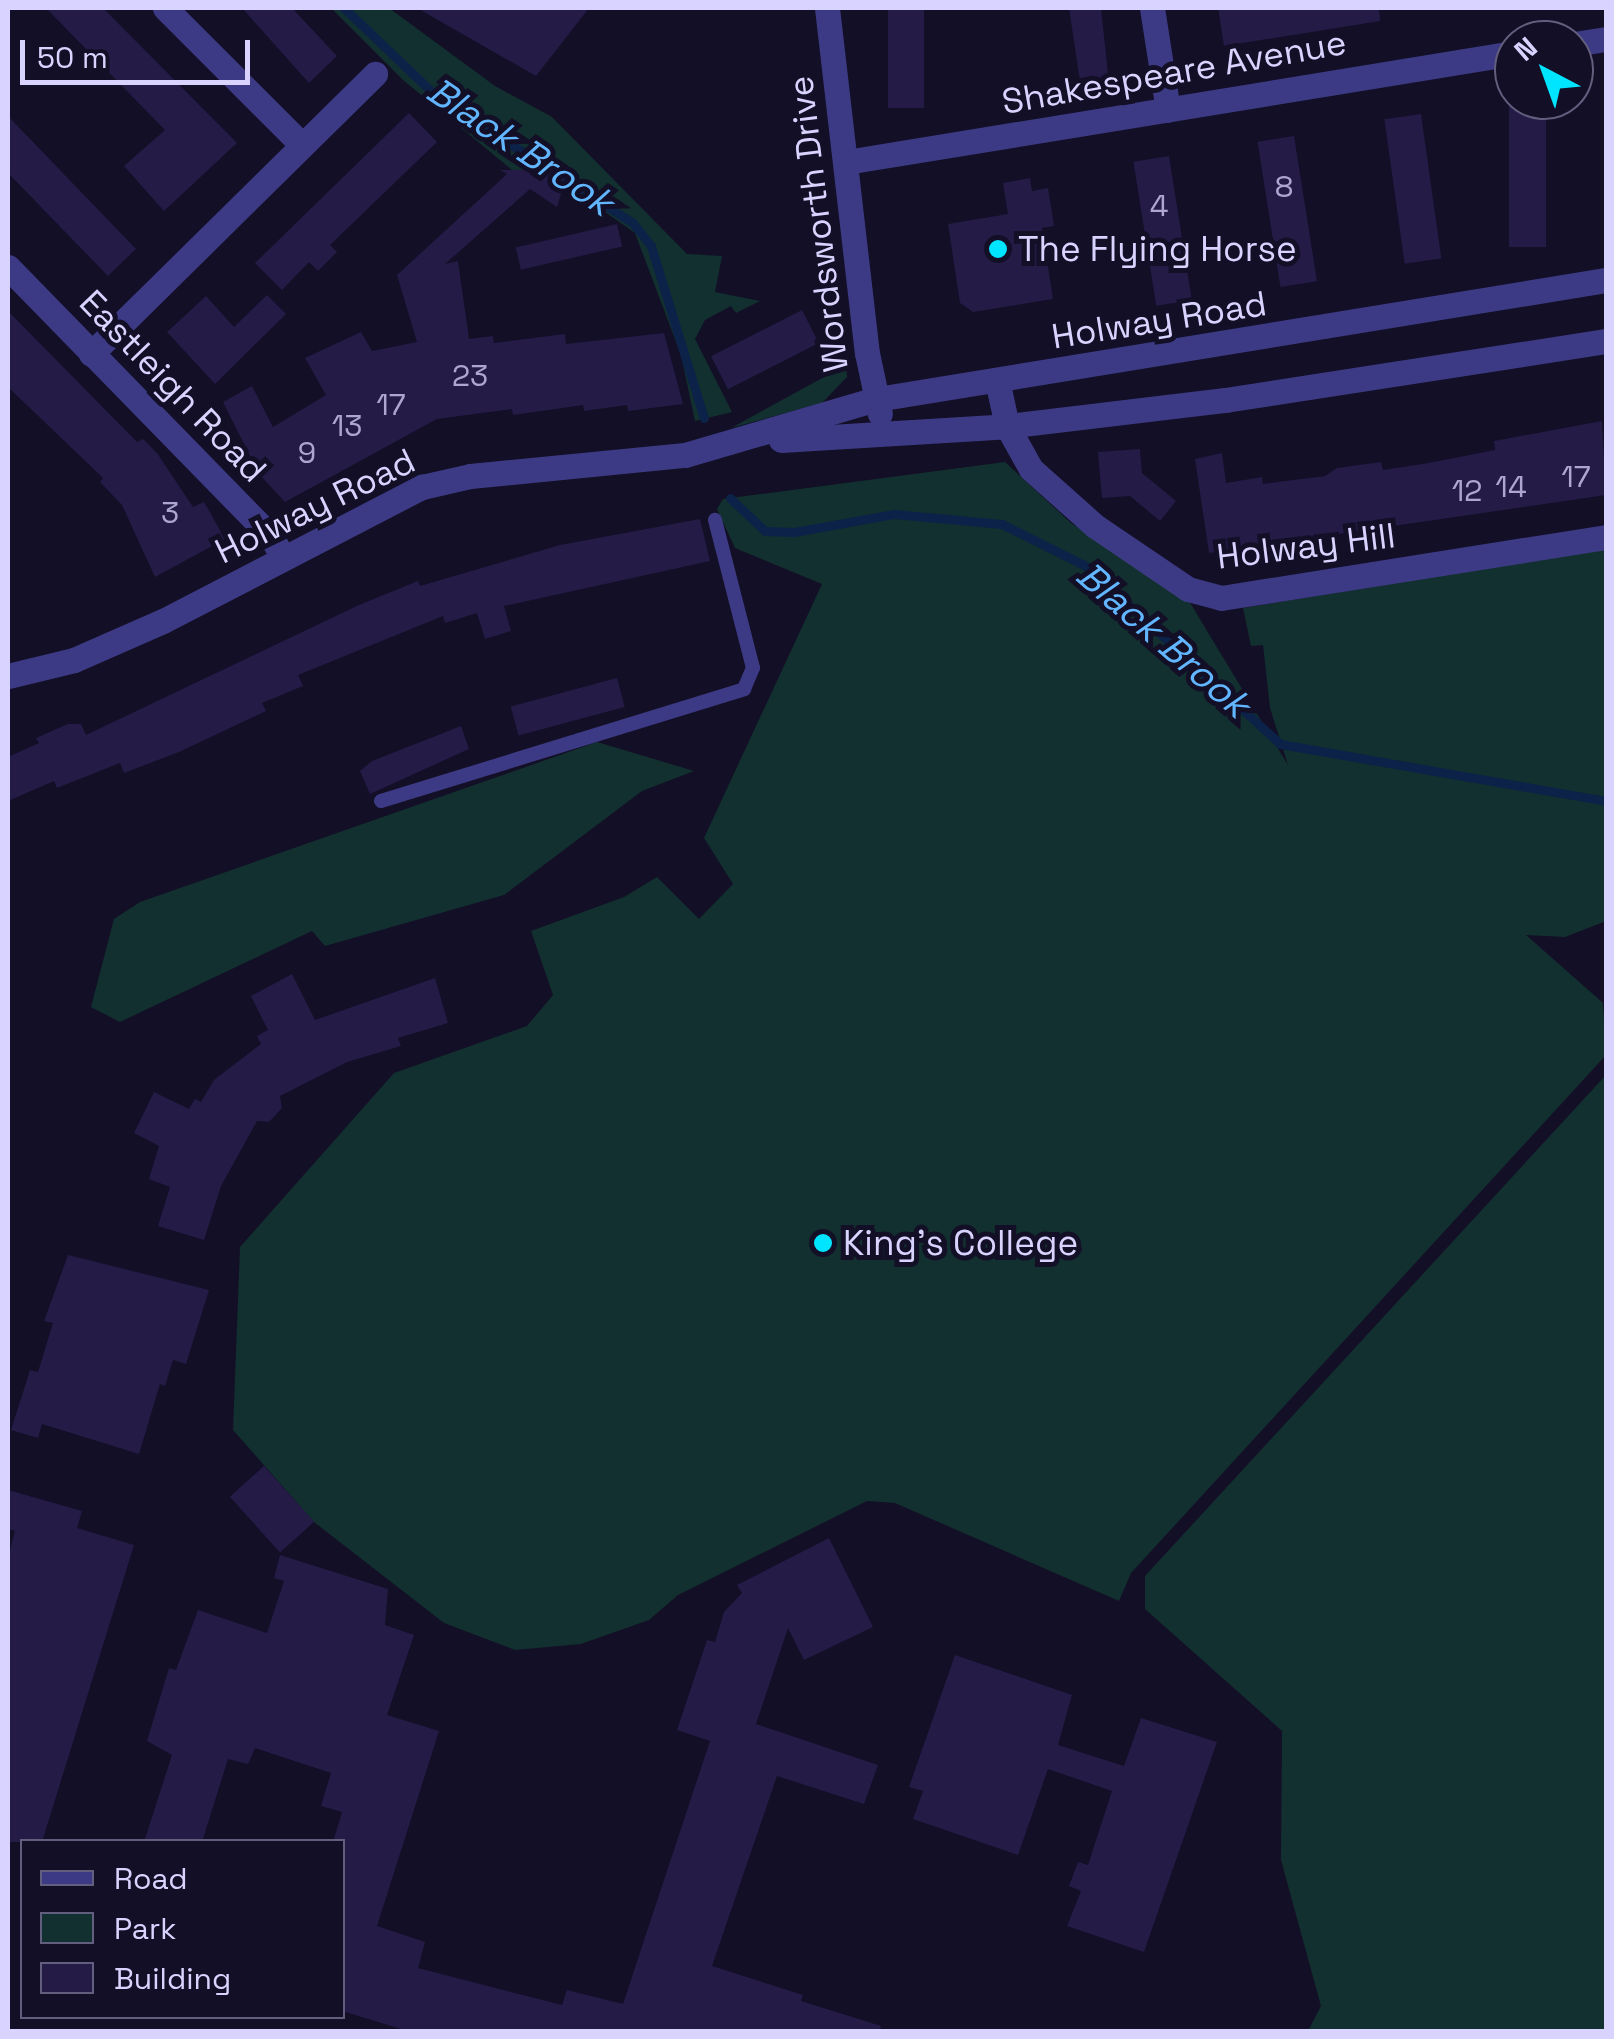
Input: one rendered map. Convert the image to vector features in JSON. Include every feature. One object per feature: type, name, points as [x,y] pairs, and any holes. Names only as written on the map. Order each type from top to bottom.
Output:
[{"type":"street","points":[[165,8],[302,145]]},
{"type":"street","name":"Wordsworth Drive","points":[[827,8],[876,399],[885,431]]},
{"type":"street","points":[[1152,8],[1168,110]]},
{"type":"street","name":"Shakespeare Avenue","points":[[846,162],[1494,55]]},
{"type":"street","points":[[92,354],[375,74]]},
{"type":"street","name":"Eastleigh Road","points":[[8,268],[272,538],[283,558]]},
{"type":"street","name":"Holway Road","points":[[726,445],[876,399],[1606,280]]},
{"type":"street","name":"Holway Road","points":[[8,676],[74,660],[422,488],[726,445],[885,431],[1007,426],[1225,400],[1606,340]]},
{"type":"street","name":"Holway Hill","points":[[996,380],[1007,426],[1031,470],[1095,526],[1188,589],[1221,598],[1606,537]]},
{"type":"lane","points":[[382,801],[551,744],[744,689],[753,668],[715,520]]},
{"type":"green space","points":[[331,8],[389,8],[495,86],[552,117],[687,254],[722,256],[715,292],[760,301],[736,313],[731,306],[705,320],[695,339],[732,412],[695,421],[681,355],[635,233],[545,170],[512,170],[403,80]]},
{"type":"green space","points":[[846,365],[847,377],[822,403],[731,428]]},
{"type":"green space","points":[[1005,462],[1071,523],[1189,601],[1288,765],[1270,708],[1263,645],[1251,646],[1243,608],[1606,549],[1606,921],[1565,937],[1526,935],[1603,1003],[1606,1055],[1131,1573],[1119,1601],[895,1503],[867,1501],[678,1595],[649,1620],[581,1644],[515,1650],[444,1623],[314,1522],[233,1430],[240,1247],[394,1073],[527,1026],[553,995],[531,931],[624,897],[657,877],[699,919],[733,884],[704,838],[822,584],[735,548],[717,509],[723,499]]},
{"type":"green space","points":[[597,742],[694,771],[642,791],[504,895],[325,946],[312,931],[120,1022],[91,1007],[114,919],[140,902]]},
{"type":"green space","points":[[1606,1075],[1606,2031],[1308,2031],[1321,2006],[1281,1860],[1282,1731],[1145,1609],[1145,1576]]},
{"type":"building","points":[[46,8],[103,8],[237,143],[164,211],[124,166],[165,130]]},
{"type":"building","points":[[242,8],[292,8],[337,56],[309,83]]},
{"type":"building","points":[[417,8],[589,8],[536,76]]},
{"type":"building","points":[[888,8],[924,8],[924,108],[888,108]]},
{"type":"building","points":[[1069,8],[1101,8],[1109,83],[1081,88]]},
{"type":"building","points":[[1218,8],[1379,8],[1380,21],[1224,46]]},
{"type":"building","points":[[409,113],[437,142],[330,245],[337,252],[318,271],[309,262],[282,290],[255,263]]},
{"type":"building","points":[[1421,114],[1441,259],[1405,264],[1384,119]]},
{"type":"building","points":[[8,116],[136,249],[108,276],[8,173]]},
{"type":"building","points":[[1509,120],[1546,120],[1546,247],[1509,247]]},
{"type":"building","points":[[1294,136],[1317,281],[1280,287],[1257,142]]},
{"type":"building","points":[[1169,156],[1192,300],[1156,306],[1133,162]]},
{"type":"building","points":[[500,170],[551,170],[565,181],[557,207],[530,189],[445,264],[458,261],[469,339],[493,336],[494,343],[565,334],[566,344],[664,333],[683,404],[628,411],[627,405],[584,411],[583,405],[513,415],[512,409],[437,419],[285,502],[259,474],[223,402],[252,386],[273,427],[326,395],[305,358],[361,332],[372,351],[417,342],[397,275],[507,174]]},
{"type":"building","name":"The Flying Horse","points":[[1030,178],[1032,191],[1048,188],[1054,226],[1042,228],[1053,299],[973,312],[960,303],[948,224],[1008,214],[1003,183]]},
{"type":"building","points":[[617,224],[622,246],[521,270],[516,247]]},
{"type":"building","points":[[267,295],[286,314],[215,384],[167,332],[206,296],[234,327]]},
{"type":"building","points":[[802,310],[819,343],[728,389],[711,356]]},
{"type":"building","points":[[8,311],[137,442],[143,439],[157,453],[193,507],[204,502],[225,539],[155,577],[122,505],[100,482],[103,478],[8,387]]},
{"type":"building","points":[[1602,421],[1606,495],[1209,553],[1195,459],[1222,453],[1226,483],[1262,477],[1263,484],[1325,476],[1337,468],[1381,462],[1383,470],[1429,463],[1495,450],[1494,441]]},
{"type":"building","points":[[1140,449],[1142,473],[1176,501],[1160,521],[1130,496],[1102,498],[1098,452]]},
{"type":"building","points":[[700,519],[710,561],[504,606],[511,631],[485,639],[477,613],[445,623],[443,616],[298,675],[303,686],[262,703],[266,711],[179,752],[124,773],[120,763],[57,788],[54,781],[8,801],[8,757],[39,743],[36,738],[68,724],[81,724],[86,735],[359,605],[418,581],[420,586],[560,545]]},
{"type":"building","points":[[617,678],[625,707],[519,735],[511,706]]},
{"type":"building","points":[[461,726],[469,749],[370,794],[360,771],[372,761]]},
{"type":"building","points":[[292,974],[315,1020],[435,978],[448,1023],[398,1038],[401,1046],[347,1062],[280,1096],[282,1108],[269,1122],[257,1121],[221,1186],[204,1240],[158,1226],[170,1187],[149,1179],[159,1146],[134,1133],[154,1092],[189,1109],[195,1099],[201,1102],[214,1080],[261,1044],[257,1036],[268,1030],[251,996]]},
{"type":"building","points":[[68,1255],[209,1290],[186,1364],[173,1360],[165,1386],[160,1384],[139,1454],[42,1424],[38,1438],[11,1430],[30,1370],[38,1372],[53,1323],[44,1321]]},
{"type":"building","points":[[264,1466],[314,1522],[280,1553],[230,1497]]},
{"type":"building","points":[[8,1490],[82,1511],[77,1528],[134,1545],[43,1839],[20,1842],[8,1842],[8,1558],[15,1531],[8,1529]]},
{"type":"building","points":[[829,1538],[873,1627],[804,1660],[788,1628],[756,1724],[878,1765],[864,1804],[777,1776],[712,1966],[803,1995],[801,2001],[881,2026],[880,2032],[411,2032],[345,2012],[345,1839],[334,1839],[342,1812],[321,1806],[331,1773],[255,1748],[248,1764],[228,1759],[203,1839],[145,1839],[172,1755],[147,1741],[169,1668],[176,1670],[198,1610],[267,1633],[284,1581],[274,1578],[280,1555],[388,1589],[385,1625],[414,1635],[387,1715],[439,1731],[377,1926],[425,1942],[418,1968],[562,2005],[567,1990],[623,2004],[710,1741],[677,1730],[707,1640],[715,1642],[724,1612],[742,1593],[737,1585]]},
{"type":"building","points":[[955,1655],[1072,1695],[1058,1745],[1124,1766],[1141,1718],[1217,1742],[1144,1952],[1067,1926],[1081,1891],[1069,1886],[1078,1862],[1088,1865],[1112,1791],[1048,1769],[1018,1855],[913,1819],[923,1791],[909,1787]]},
{"type":"waterway","name":"Black Brook","points":[[344,8],[436,96],[633,223],[651,246],[704,418]]},
{"type":"waterway","name":"Black Brook","points":[[730,498],[765,531],[794,532],[894,514],[1002,524],[1086,566],[1280,744],[1606,801]]},
{"type":"place","name":"The Flying Horse","points":[[998,249]]},
{"type":"place","name":"King's College","points":[[823,1243]]}]
